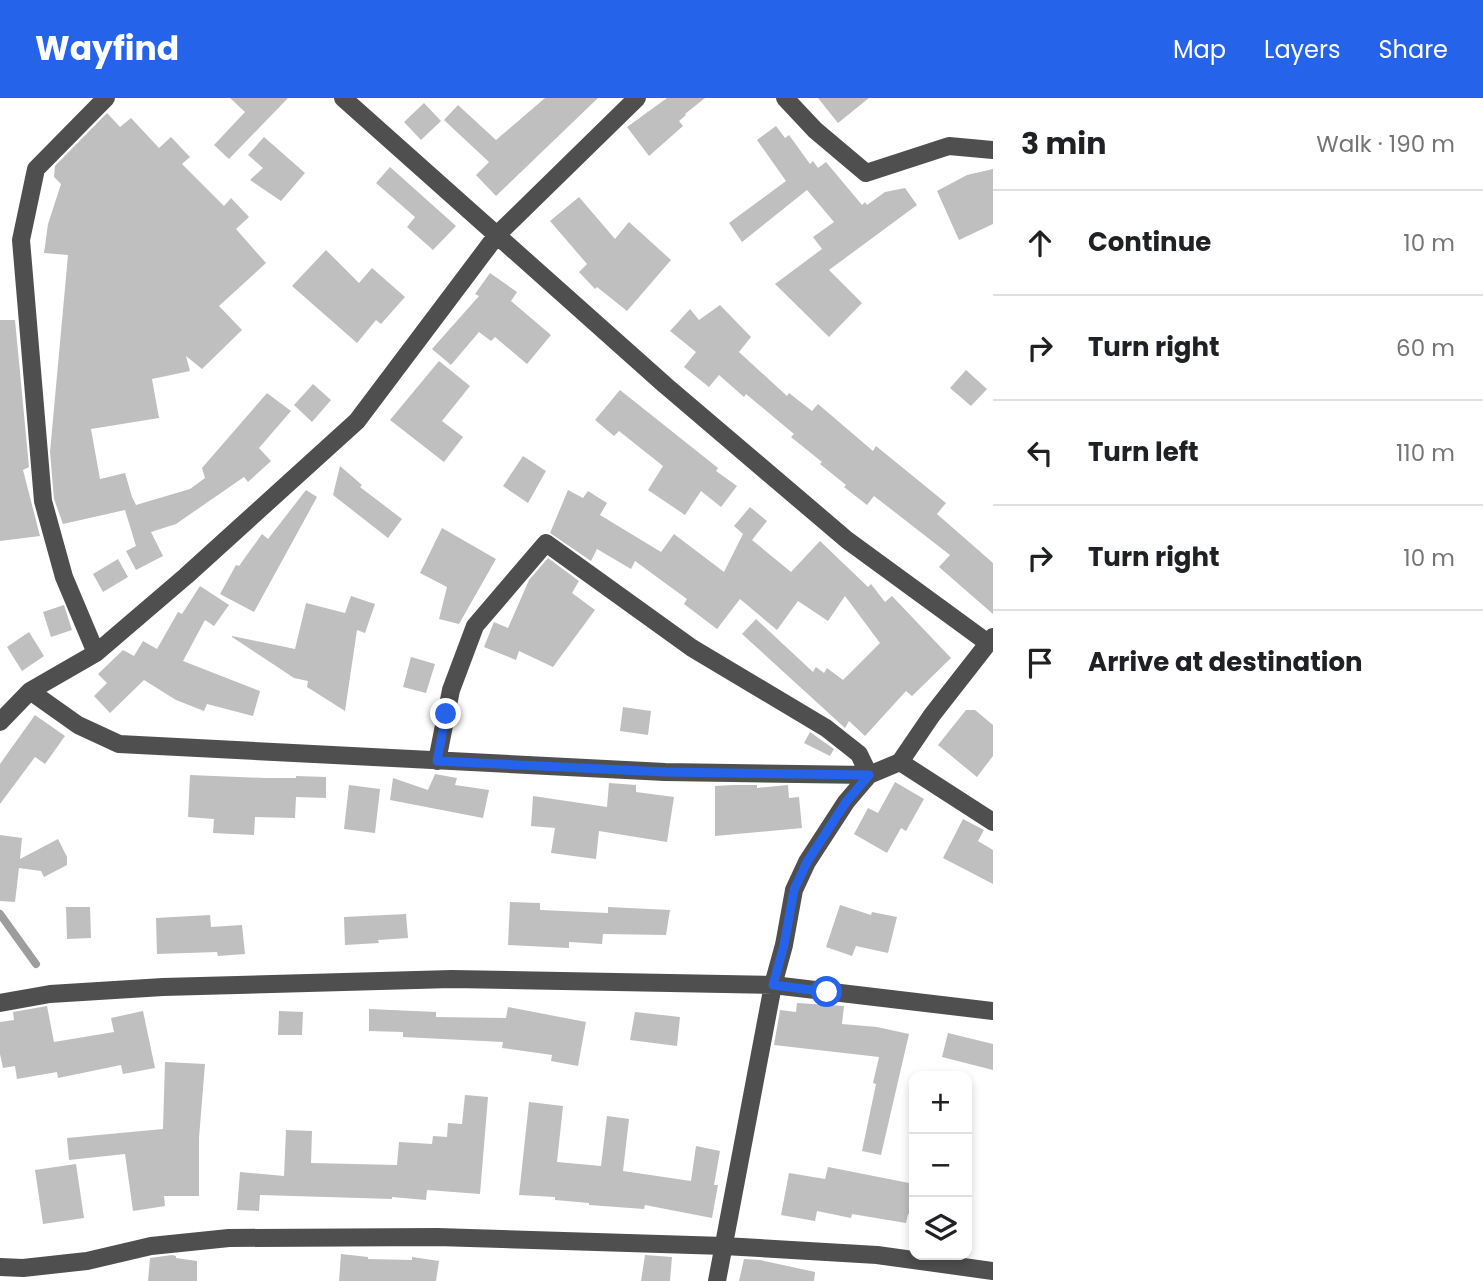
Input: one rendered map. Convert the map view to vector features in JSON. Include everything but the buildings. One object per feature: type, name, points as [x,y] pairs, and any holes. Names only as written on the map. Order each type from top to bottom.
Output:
[{"type":"street","points":[[96,653],[64,577],[43,501],[20,240],[36,169],[106,98]]},
{"type":"street","points":[[30,691],[78,725],[119,744],[665,772],[869,775],[900,762],[932,715],[990,640],[847,540],[665,385],[343,98]]},
{"type":"street","points":[[0,722],[30,691],[96,653],[186,576],[357,421],[497,235],[637,98]]},
{"type":"street","points":[[785,98],[814,130],[866,173],[949,146],[993,150]]},
{"type":"street","points":[[437,761],[451,690],[475,626],[546,543],[692,648],[826,728],[859,754],[869,775]]},
{"type":"street","points":[[900,762],[993,822]]},
{"type":"street","points":[[717,1281],[773,985],[784,945],[794,890],[807,862],[846,802],[869,775]]},
{"type":"street","points":[[0,1003],[50,993],[452,979],[773,985],[993,1011]]},
{"type":"street","points":[[0,1267],[23,1268],[88,1261],[151,1246],[229,1238],[437,1237],[723,1246],[877,1255],[993,1271]]},
{"type":"waterway","points":[[0,914],[36,964]]},
{"type":"route","points":[[446,714],[437,761],[665,772],[869,775],[846,802],[807,862],[794,890],[784,945],[773,985],[827,992]]}]
